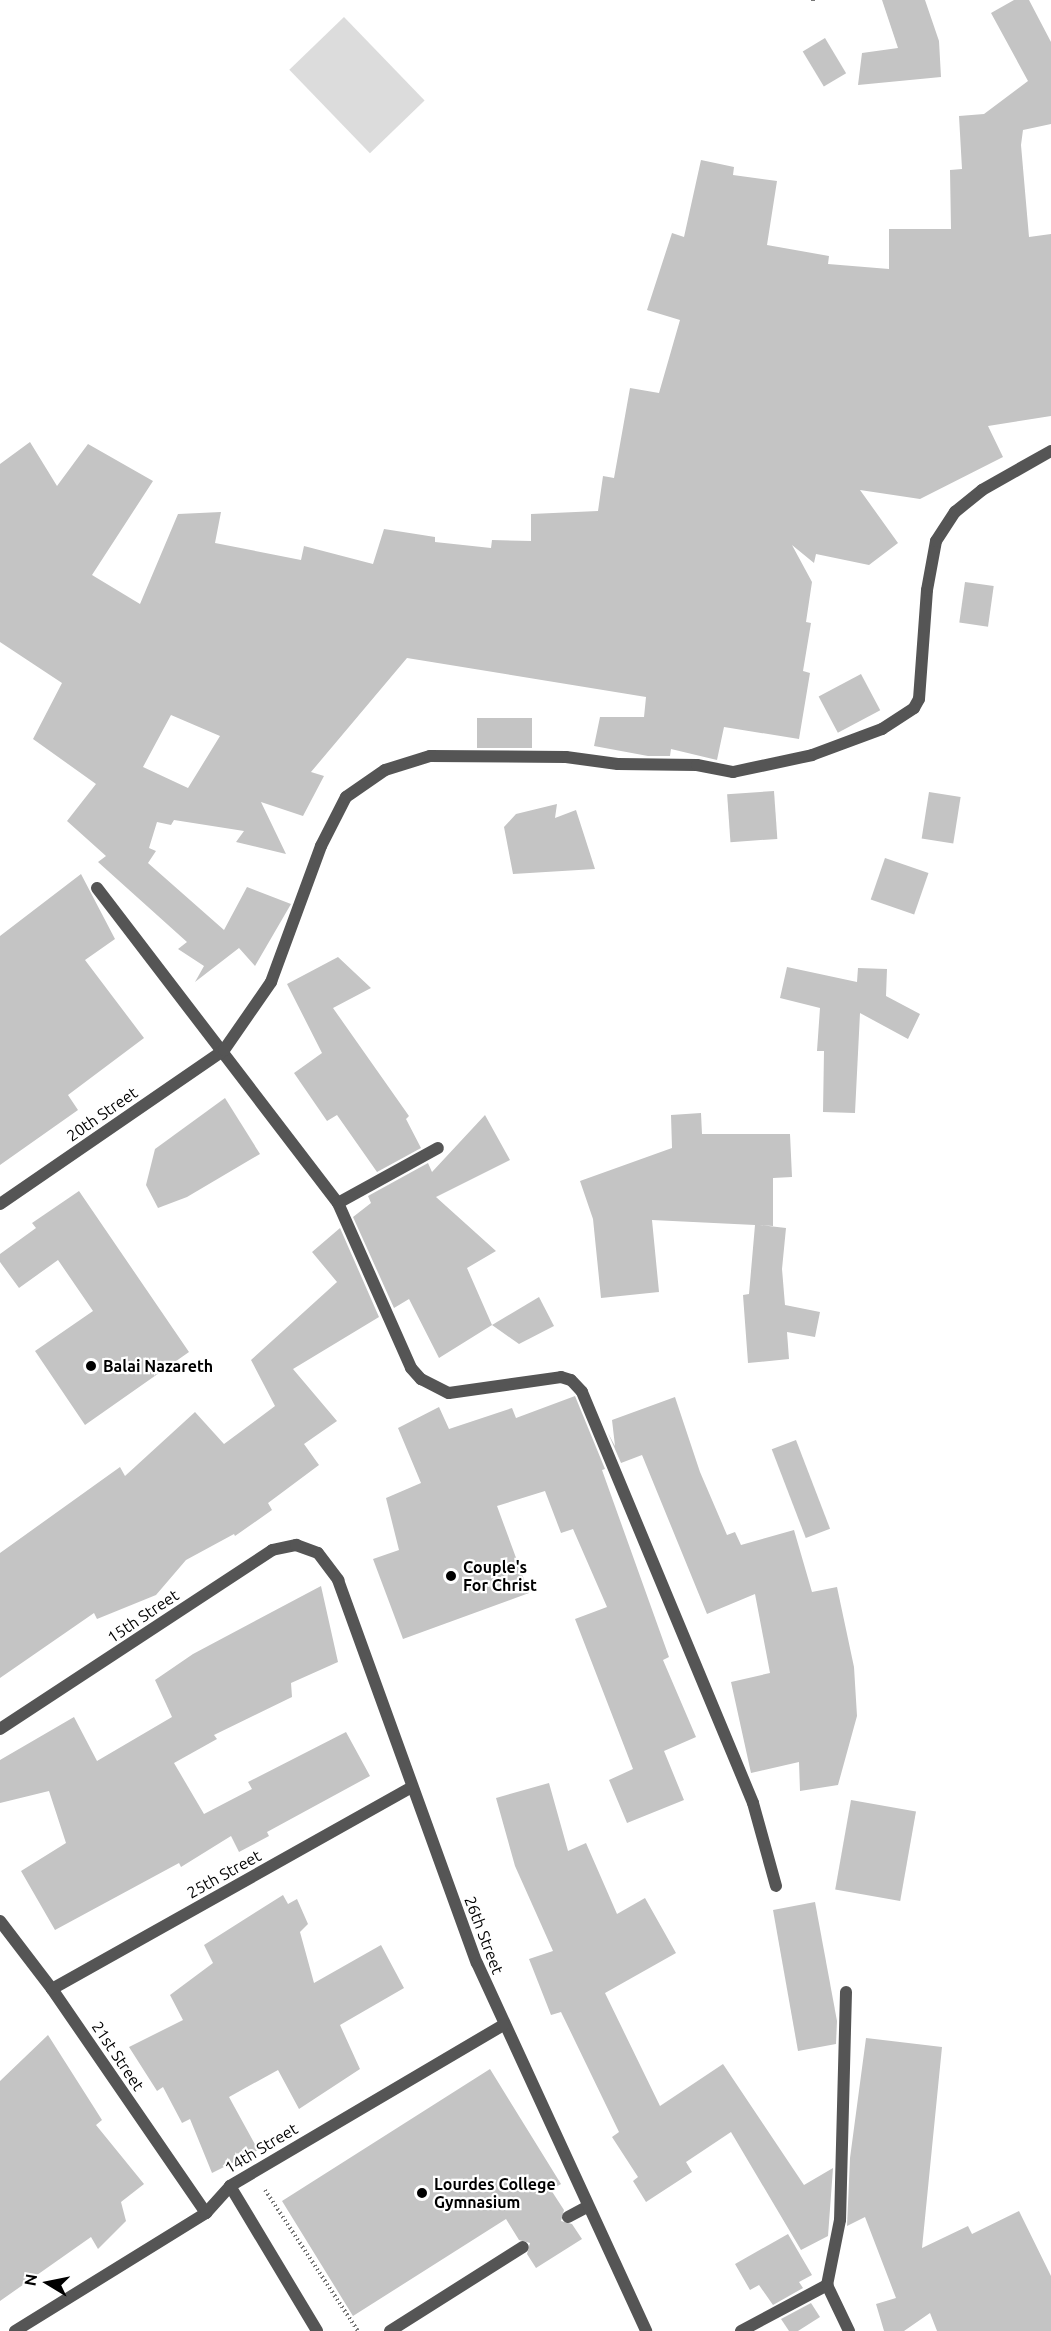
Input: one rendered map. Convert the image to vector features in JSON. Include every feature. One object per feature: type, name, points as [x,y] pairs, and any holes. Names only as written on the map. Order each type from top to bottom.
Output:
[{"type":"street","points":[[224,1050],[271,982],[321,846],[346,797],[385,770],[430,756],[566,757],[618,764],[697,765],[733,772],[812,755],[882,729],[914,708],[919,699],[927,590],[936,541],[955,512],[982,490],[1051,451]]},
{"type":"street","points":[[97,888],[224,1050],[339,1203],[411,1368],[421,1379],[448,1393],[561,1377],[571,1380],[582,1392],[753,1803],[776,1886]]},
{"type":"street","name":"20th Street","points":[[0,1204],[224,1050]]},
{"type":"street","points":[[339,1203],[438,1148]]},
{"type":"street","name":"15th Street","points":[[0,1729],[272,1550],[285,1545],[308,1547]]},
{"type":"street","name":"26th Street","points":[[308,1547],[327,1562],[338,1580],[412,1787],[503,2025],[646,2331]]},
{"type":"street","name":"25th Street","points":[[52,1989],[412,1787]]},
{"type":"street","name":"21st Street","points":[[0,1921],[52,1989],[206,2213]]},
{"type":"street","points":[[846,1992],[840,2220],[827,2285],[849,2331]]},
{"type":"street","name":"14th Street","points":[[15,2331],[206,2213],[230,2186],[503,2025]]},
{"type":"street","points":[[230,2186],[317,2331]]},
{"type":"street","points":[[568,2217],[587,2207]]},
{"type":"street","points":[[390,2331],[523,2247]]},
{"type":"street","points":[[741,2331],[827,2285]]},
{"type":"path","points":[[253,2172],[358,2331]]},
{"type":"shaded area","points":[[344,17],[425,100],[370,153],[289,70]]},
{"type":"building","points":[[882,0],[925,0],[939,41],[941,77],[858,85],[862,53],[898,48]]},
{"type":"building","points":[[1014,0],[1029,0],[1051,42],[1051,124],[1023,130],[1021,145],[1029,237],[1051,234],[1051,416],[988,426],[1003,457],[920,499],[860,490],[898,543],[869,565],[816,554],[814,563],[792,545],[812,582],[806,622],[811,623],[803,671],[810,673],[799,739],[724,727],[717,760],[671,749],[670,756],[648,756],[594,746],[600,717],[644,717],[646,697],[407,658],[311,772],[324,776],[303,816],[261,802],[286,854],[236,842],[244,831],[174,820],[171,825],[157,822],[149,848],[156,851],[148,863],[224,930],[247,887],[291,904],[255,966],[239,948],[195,982],[204,966],[178,949],[187,942],[98,862],[106,856],[67,821],[96,784],[33,739],[62,683],[0,642],[0,464],[30,442],[57,486],[88,444],[153,481],[92,575],[140,604],[178,514],[221,512],[215,543],[301,560],[304,546],[373,564],[384,529],[435,537],[435,542],[491,548],[492,540],[531,541],[531,514],[598,511],[603,476],[614,478],[630,388],[659,393],[680,320],[647,310],[672,233],[684,237],[701,160],[734,167],[733,175],[777,181],[767,245],[829,256],[828,264],[889,269],[889,229],[951,229],[950,170],[962,169],[959,116],[984,114],[1028,81],[991,13]],"holes":[[[171,715],[220,736],[188,788],[143,767]]]},
{"type":"building","points":[[825,38],[846,73],[824,87],[803,51]]},
{"type":"building","points":[[965,582],[994,586],[988,627],[959,623]]},
{"type":"building","points":[[861,674],[880,710],[838,733],[819,697]]},
{"type":"building","points":[[477,718],[532,718],[532,748],[477,748]]},
{"type":"building","points":[[774,791],[777,839],[730,842],[727,794]]},
{"type":"building","points":[[929,792],[961,797],[953,843],[922,838]]},
{"type":"building","points":[[557,804],[555,818],[576,810],[595,869],[513,874],[504,827],[516,814]]},
{"type":"building","points":[[885,858],[928,873],[914,915],[871,900]]},
{"type":"building","points":[[81,874],[115,939],[85,960],[144,1038],[68,1095],[78,1110],[0,1165],[0,936]]},
{"type":"building","points":[[338,957],[371,988],[333,1008],[409,1116],[406,1119],[421,1148],[377,1172],[337,1115],[327,1121],[294,1073],[322,1053],[287,984]]},
{"type":"building","points":[[787,967],[857,982],[858,968],[887,969],[886,996],[920,1014],[908,1039],[860,1013],[855,1113],[823,1112],[824,1051],[817,1051],[820,1008],[780,998]]},
{"type":"building","points":[[225,1098],[260,1154],[187,1197],[158,1208],[146,1185],[155,1149]]},
{"type":"building","points":[[701,1113],[702,1134],[790,1134],[792,1177],[773,1178],[773,1226],[759,1225],[786,1228],[782,1269],[785,1305],[820,1312],[815,1337],[787,1332],[789,1359],[748,1363],[743,1295],[749,1294],[755,1225],[652,1220],[659,1292],[601,1298],[593,1219],[580,1181],[672,1148],[671,1115]]},
{"type":"building","points":[[485,1115],[510,1160],[436,1197],[496,1251],[467,1268],[492,1325],[439,1358],[409,1299],[394,1308],[353,1217],[371,1203],[368,1196],[428,1163],[432,1172]]},
{"type":"building","points":[[79,1191],[189,1352],[85,1425],[35,1351],[93,1311],[58,1260],[19,1288],[0,1262],[0,1254],[36,1228],[32,1223]]},
{"type":"building","points":[[340,1228],[379,1317],[293,1369],[337,1421],[304,1444],[319,1465],[268,1503],[272,1510],[235,1536],[234,1534],[186,1560],[156,1595],[97,1619],[94,1613],[0,1678],[0,1553],[120,1467],[125,1476],[195,1412],[224,1444],[275,1406],[251,1360],[337,1282],[312,1252]]},
{"type":"building","points":[[539,1297],[554,1326],[519,1344],[492,1325]]},
{"type":"building","points":[[575,1396],[605,1469],[602,1470],[669,1657],[663,1660],[696,1737],[664,1751],[684,1800],[627,1823],[609,1780],[633,1769],[575,1619],[607,1607],[573,1529],[561,1533],[545,1491],[497,1506],[529,1593],[403,1639],[373,1559],[399,1550],[386,1498],[421,1483],[398,1428],[439,1407],[449,1429],[512,1408],[516,1418]]},
{"type":"building","points":[[675,1397],[700,1472],[727,1535],[735,1532],[741,1545],[794,1530],[812,1592],[837,1587],[854,1667],[857,1716],[838,1785],[800,1791],[799,1762],[751,1773],[731,1682],[770,1673],[755,1594],[707,1614],[642,1455],[621,1463],[608,1433],[615,1446],[612,1420]]},
{"type":"building","points":[[796,1440],[830,1529],[806,1538],[772,1449]]},
{"type":"building","points":[[321,1586],[338,1662],[291,1683],[292,1697],[214,1735],[217,1739],[174,1763],[204,1814],[252,1789],[248,1782],[346,1732],[370,1776],[267,1832],[269,1836],[239,1852],[231,1836],[181,1867],[179,1863],[55,1930],[21,1871],[66,1843],[49,1791],[0,1803],[0,1760],[74,1717],[97,1761],[172,1717],[155,1680],[193,1654]]},
{"type":"building","points":[[549,1783],[568,1851],[586,1843],[617,1914],[645,1898],[676,1953],[605,1993],[660,2106],[723,2064],[804,2185],[833,2168],[828,2236],[801,2250],[731,2132],[686,2162],[692,2172],[646,2202],[633,2181],[638,2177],[612,2137],[619,2132],[561,2012],[551,2015],[529,1959],[553,1951],[515,1866],[496,1798]]},
{"type":"building","points":[[851,1800],[916,1811],[900,1901],[835,1890]]},
{"type":"building","points":[[283,1895],[288,1904],[297,1899],[308,1924],[300,1932],[314,1983],[381,1945],[404,1988],[340,2025],[360,2069],[299,2109],[278,2070],[229,2097],[258,2150],[212,2173],[190,2119],[182,2123],[163,2087],[157,2091],[129,2047],[183,2020],[170,1995],[213,1963],[204,1945]]},
{"type":"building","points":[[815,1902],[837,2021],[836,2044],[798,2051],[773,1910]]},
{"type":"building","points":[[48,2035],[102,2120],[96,2125],[144,2184],[121,2202],[126,2221],[98,2249],[91,2237],[0,2301],[0,2081]]},
{"type":"building","points":[[866,2038],[942,2047],[922,2248],[968,2226],[972,2234],[1019,2211],[1051,2276],[1051,2331],[937,2331],[930,2313],[904,2331],[884,2331],[876,2304],[896,2298],[865,2217],[847,2226],[850,2158]]},
{"type":"building","name":"Lourdes College Gymnasium","points":[[490,2069],[561,2184],[551,2190],[564,2210],[561,2221],[572,2224],[582,2239],[536,2268],[527,2254],[530,2243],[519,2240],[506,2219],[353,2316],[282,2201]]},
{"type":"building","points":[[788,2234],[812,2275],[799,2282],[803,2288],[773,2305],[759,2285],[750,2290],[735,2264]]},
{"type":"building","points":[[811,2303],[820,2317],[798,2331],[789,2331],[781,2319]]},
{"type":"place","name":"Balai Nazareth","points":[[91,1366]]},
{"type":"place","name":"Couple's For Christ","points":[[451,1576]]},
{"type":"place","name":"Lourdes College Gymnasium","points":[[422,2193]]}]
